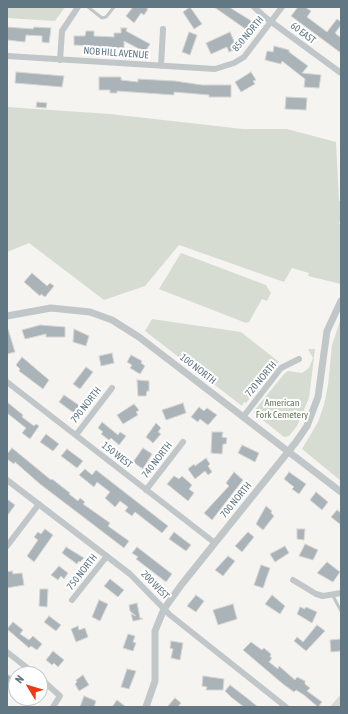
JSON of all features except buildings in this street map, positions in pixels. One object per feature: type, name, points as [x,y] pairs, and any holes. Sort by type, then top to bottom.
[{"type":"street","points":[[60,60],[62,31],[78,7]]},
{"type":"street","name":"60 EAST","points":[[254,7],[341,73]]},
{"type":"street","name":"850 NORTH","points":[[223,68],[244,57],[282,7]]},
{"type":"street","points":[[161,66],[163,29]]},
{"type":"street","name":"NOB HILL AVENUE","points":[[7,56],[207,69],[223,68]]},
{"type":"street","name":"700 NORTH","points":[[146,707],[155,681],[155,631],[164,609],[214,543],[289,451],[307,426],[320,389],[326,339],[332,319],[341,301]]},
{"type":"street","name":"100 NORTH","points":[[7,316],[33,310],[51,308],[90,312],[112,320],[139,337],[341,492]]},
{"type":"street","name":"720 NORTH","points":[[243,417],[281,368],[298,359]]},
{"type":"street","name":"150 WEST","points":[[7,382],[214,543]]},
{"type":"street","name":"790 NORTH","points":[[76,435],[112,388]]},
{"type":"street","name":"740 NORTH","points":[[146,490],[183,442]]},
{"type":"street","name":"200 WEST","points":[[7,480],[107,556],[135,579],[170,615],[286,707]]},
{"type":"street","points":[[7,546],[39,504]]},
{"type":"street","name":"750 NORTH","points":[[72,600],[107,556]]},
{"type":"street","points":[[293,580],[316,594],[333,596],[341,593]]},
{"type":"street","points":[[7,652],[25,666]]},
{"type":"street","points":[[48,685],[60,696],[53,707]]},
{"type":"lane","points":[[88,7],[102,18],[106,17],[114,7]]},
{"type":"lane","points":[[333,596],[341,611]]},
{"type":"green space","points":[[7,7],[65,7],[55,21],[7,18]]},
{"type":"green space","points":[[7,107],[110,114],[243,129],[287,129],[336,142],[339,201],[341,201],[341,217],[339,224],[341,225],[341,284],[308,276],[309,273],[292,268],[284,282],[179,245],[145,286],[104,300],[29,243],[7,252]]},
{"type":"green space","points":[[181,253],[266,285],[271,293],[267,301],[262,299],[249,322],[246,323],[159,289]]},
{"type":"green space","name":"American Fork Cemetery","points":[[341,318],[341,481],[302,449],[318,422],[324,405],[328,385],[332,345]]},
{"type":"green space","points":[[152,319],[241,332],[279,362],[242,406],[145,331]]},
{"type":"green space","name":"American Fork Cemetery","points":[[308,349],[315,349],[309,398],[297,426],[289,436],[284,437],[254,413],[254,411],[284,374],[288,371],[302,373],[309,368],[313,358]]},
{"type":"green space","points":[[341,694],[340,707],[330,707]]}]
